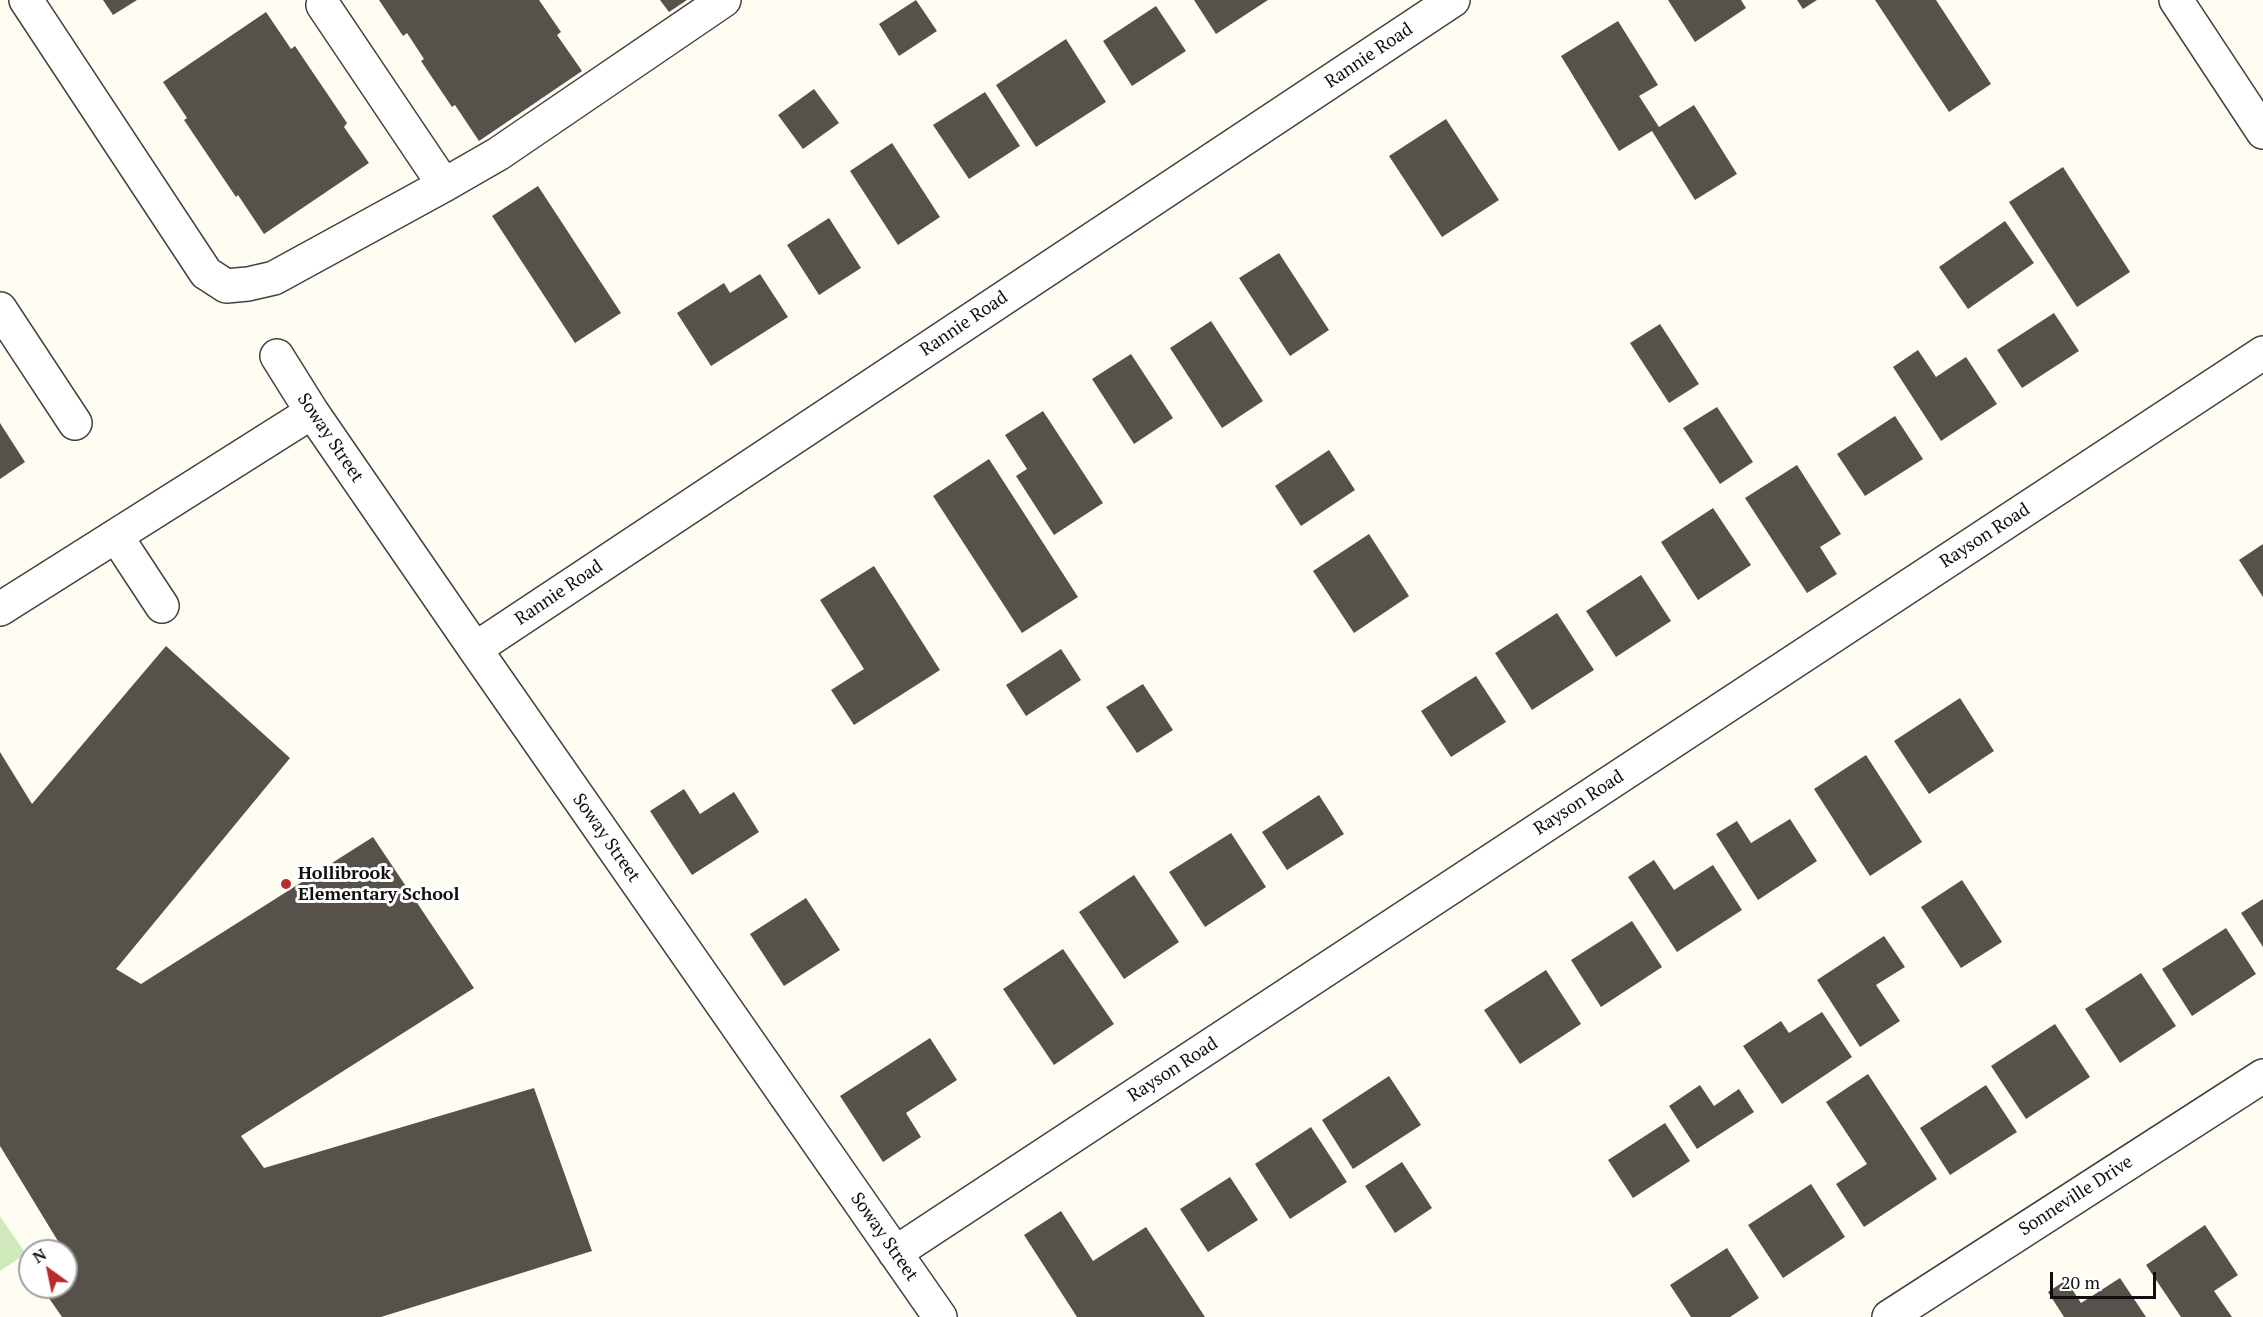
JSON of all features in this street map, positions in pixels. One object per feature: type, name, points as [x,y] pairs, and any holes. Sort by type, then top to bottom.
[{"type":"street","points":[[26,0],[206,273],[226,286],[274,278],[498,154],[724,0]]},
{"type":"street","name":"Rannie Road","points":[[475,649],[1453,0]]},
{"type":"street","points":[[2176,0],[2263,132]]},
{"type":"street","points":[[323,5],[444,185]]},
{"type":"street","points":[[0,309],[75,423]]},
{"type":"street","name":"Rayson Road","points":[[895,1252],[2263,353]]},
{"type":"street","name":"Soway Street","points":[[277,356],[312,412],[475,649],[940,1317]]},
{"type":"street","points":[[0,609],[312,412]]},
{"type":"street","points":[[116,536],[162,606]]},
{"type":"street","name":"Sonneville Drive","points":[[1889,1317],[2263,1076]]},
{"type":"green space","points":[[0,1216],[18,1242],[18,1259],[0,1271]]},
{"type":"building","points":[[103,0],[137,0],[113,15]]},
{"type":"building","points":[[379,0],[539,0],[561,32],[557,35],[582,71],[479,141],[455,105],[452,107],[421,61],[424,59],[407,33],[403,36]]},
{"type":"building","points":[[660,0],[687,0],[669,12]]},
{"type":"building","points":[[916,0],[937,31],[899,56],[879,24]]},
{"type":"building","points":[[1194,0],[1268,0],[1216,34]]},
{"type":"building","points":[[1668,0],[1741,0],[1746,8],[1695,42]]},
{"type":"building","points":[[1797,0],[1817,0],[1803,9]]},
{"type":"building","points":[[1875,0],[1936,0],[1991,84],[1949,112]]},
{"type":"building","points":[[1156,6],[1186,51],[1132,86],[1103,41]]},
{"type":"building","points":[[266,12],[291,49],[295,46],[347,123],[344,127],[369,163],[264,234],[184,120],[187,118],[163,82]]},
{"type":"building","points":[[1618,21],[1658,85],[1639,96],[1659,127],[1694,105],[1737,174],[1695,200],[1652,131],[1619,151],[1561,56]]},
{"type":"building","points":[[1066,39],[1106,102],[1036,147],[996,85]]},
{"type":"building","points":[[814,89],[839,123],[803,149],[778,115]]},
{"type":"building","points":[[985,92],[1020,146],[969,179],[933,125]]},
{"type":"building","points":[[1446,119],[1499,200],[1442,237],[1389,156]]},
{"type":"building","points":[[892,143],[940,217],[898,245],[850,171]]},
{"type":"building","points":[[2063,167],[2130,272],[2077,307],[2009,202]]},
{"type":"building","points":[[538,186],[621,313],[575,343],[492,216]]},
{"type":"building","points":[[829,218],[861,268],[819,295],[787,245]]},
{"type":"building","points":[[2005,221],[2034,263],[1968,309],[1939,267]]},
{"type":"building","points":[[1279,253],[1329,330],[1290,356],[1239,278]]},
{"type":"building","points":[[760,274],[788,317],[711,366],[677,313],[724,283],[730,293]]},
{"type":"building","points":[[2054,313],[2079,351],[2022,388],[1997,350]]},
{"type":"building","points":[[1211,321],[1263,401],[1222,428],[1170,348]]},
{"type":"building","points":[[1660,324],[1699,384],[1669,403],[1630,343]]},
{"type":"building","points":[[1918,350],[1936,377],[1966,357],[1997,404],[1941,441],[1893,367]]},
{"type":"building","points":[[1131,354],[1173,418],[1134,444],[1092,379]]},
{"type":"building","points":[[1717,407],[1753,462],[1720,484],[1683,428]]},
{"type":"building","points":[[1043,411],[1103,503],[1054,535],[1016,476],[1027,469],[1005,435]]},
{"type":"building","points":[[1895,416],[1923,459],[1865,496],[1837,454]]},
{"type":"building","points":[[0,423],[25,462],[0,479]]},
{"type":"building","points":[[1329,450],[1355,490],[1301,526],[1275,486]]},
{"type":"building","points":[[989,459],[1078,597],[1022,633],[933,496]]},
{"type":"building","points":[[1797,465],[1841,534],[1820,547],[1837,574],[1807,593],[1745,498]]},
{"type":"building","points":[[1713,508],[1751,565],[1698,600],[1661,542]]},
{"type":"building","points":[[1369,534],[1409,596],[1354,633],[1313,571]]},
{"type":"building","points":[[2263,544],[2263,597],[2239,560]]},
{"type":"building","points":[[874,566],[940,670],[854,725],[831,690],[864,669],[820,600]]},
{"type":"building","points":[[1641,575],[1671,621],[1616,657],[1586,611]]},
{"type":"building","points":[[1557,613],[1594,670],[1532,710],[1495,653]]},
{"type":"building","points":[[166,646],[290,758],[116,969],[141,984],[373,837],[474,988],[241,1136],[264,1168],[534,1088],[592,1251],[381,1317],[62,1317],[50,1299],[78,1299],[78,1239],[57,1239],[0,1146],[0,752],[32,804]]},
{"type":"building","points":[[1061,649],[1081,680],[1026,716],[1006,685]]},
{"type":"building","points":[[1476,676],[1506,722],[1451,757],[1421,711]]},
{"type":"building","points":[[1143,684],[1173,730],[1137,753],[1106,707]]},
{"type":"building","points":[[1960,698],[1994,751],[1929,794],[1894,741]]},
{"type":"building","points":[[1866,755],[1922,842],[1870,876],[1814,789]]},
{"type":"building","points":[[684,789],[700,814],[734,792],[759,832],[692,875],[650,811]]},
{"type":"building","points":[[1319,795],[1344,834],[1287,870],[1262,832]]},
{"type":"building","points":[[1790,819],[1817,861],[1758,900],[1716,834],[1737,821],[1751,843]]},
{"type":"building","points":[[1231,833],[1266,887],[1205,927],[1169,872]]},
{"type":"building","points":[[1654,860],[1674,890],[1713,865],[1742,910],[1677,952],[1628,877]]},
{"type":"building","points":[[1134,875],[1179,942],[1124,979],[1079,912]]},
{"type":"building","points":[[1962,880],[2002,942],[1961,968],[1921,907]]},
{"type":"building","points":[[806,898],[840,950],[784,986],[750,934]]},
{"type":"building","points":[[2263,899],[2263,947],[2241,913]]},
{"type":"building","points":[[1632,921],[1662,967],[1601,1007],[1571,960]]},
{"type":"building","points":[[2226,928],[2256,974],[2192,1016],[2162,969]]},
{"type":"building","points":[[1884,936],[1905,967],[1876,985],[1900,1021],[1860,1047],[1817,980]]},
{"type":"building","points":[[1063,949],[1114,1024],[1054,1065],[1003,989]]},
{"type":"building","points":[[1546,970],[1581,1024],[1520,1064],[1484,1010]]},
{"type":"building","points":[[2141,973],[2176,1026],[2120,1063],[2085,1009]]},
{"type":"building","points":[[1822,1012],[1852,1057],[1782,1104],[1743,1046],[1781,1021],[1789,1033]]},
{"type":"building","points":[[2055,1024],[2090,1077],[2026,1119],[1991,1066]]},
{"type":"building","points":[[930,1038],[957,1080],[906,1113],[921,1137],[883,1162],[840,1096]]},
{"type":"building","points":[[1868,1074],[1937,1179],[1864,1227],[1836,1184],[1867,1164],[1826,1102]]},
{"type":"building","points":[[1389,1076],[1421,1125],[1353,1169],[1322,1120]]},
{"type":"building","points":[[1700,1085],[1714,1106],[1739,1089],[1754,1112],[1697,1149],[1669,1106]]},
{"type":"building","points":[[1986,1085],[2017,1132],[1950,1175],[1920,1128]]},
{"type":"building","points":[[1665,1123],[1690,1161],[1633,1198],[1608,1160]]},
{"type":"building","points":[[1311,1127],[1347,1182],[1290,1219],[1255,1164]]},
{"type":"building","points":[[1402,1162],[1432,1208],[1395,1233],[1365,1186]]},
{"type":"building","points":[[1230,1177],[1258,1220],[1208,1252],[1180,1209]]},
{"type":"building","points":[[1811,1184],[1845,1237],[1783,1278],[1748,1225]]},
{"type":"building","points":[[1061,1211],[1093,1261],[1146,1227],[1205,1317],[1077,1317],[1024,1235]]},
{"type":"building","points":[[2205,1225],[2238,1275],[2214,1291],[2232,1317],[2181,1317],[2146,1265]]},
{"type":"building","points":[[1727,1248],[1759,1298],[1730,1317],[1691,1317],[1670,1285]]},
{"type":"building","points":[[2120,1278],[2146,1317],[2064,1317],[2048,1292],[2066,1280],[2081,1303]]},
{"type":"place","name":"Hollibrook Elementary School","points":[[286,884]]}]
